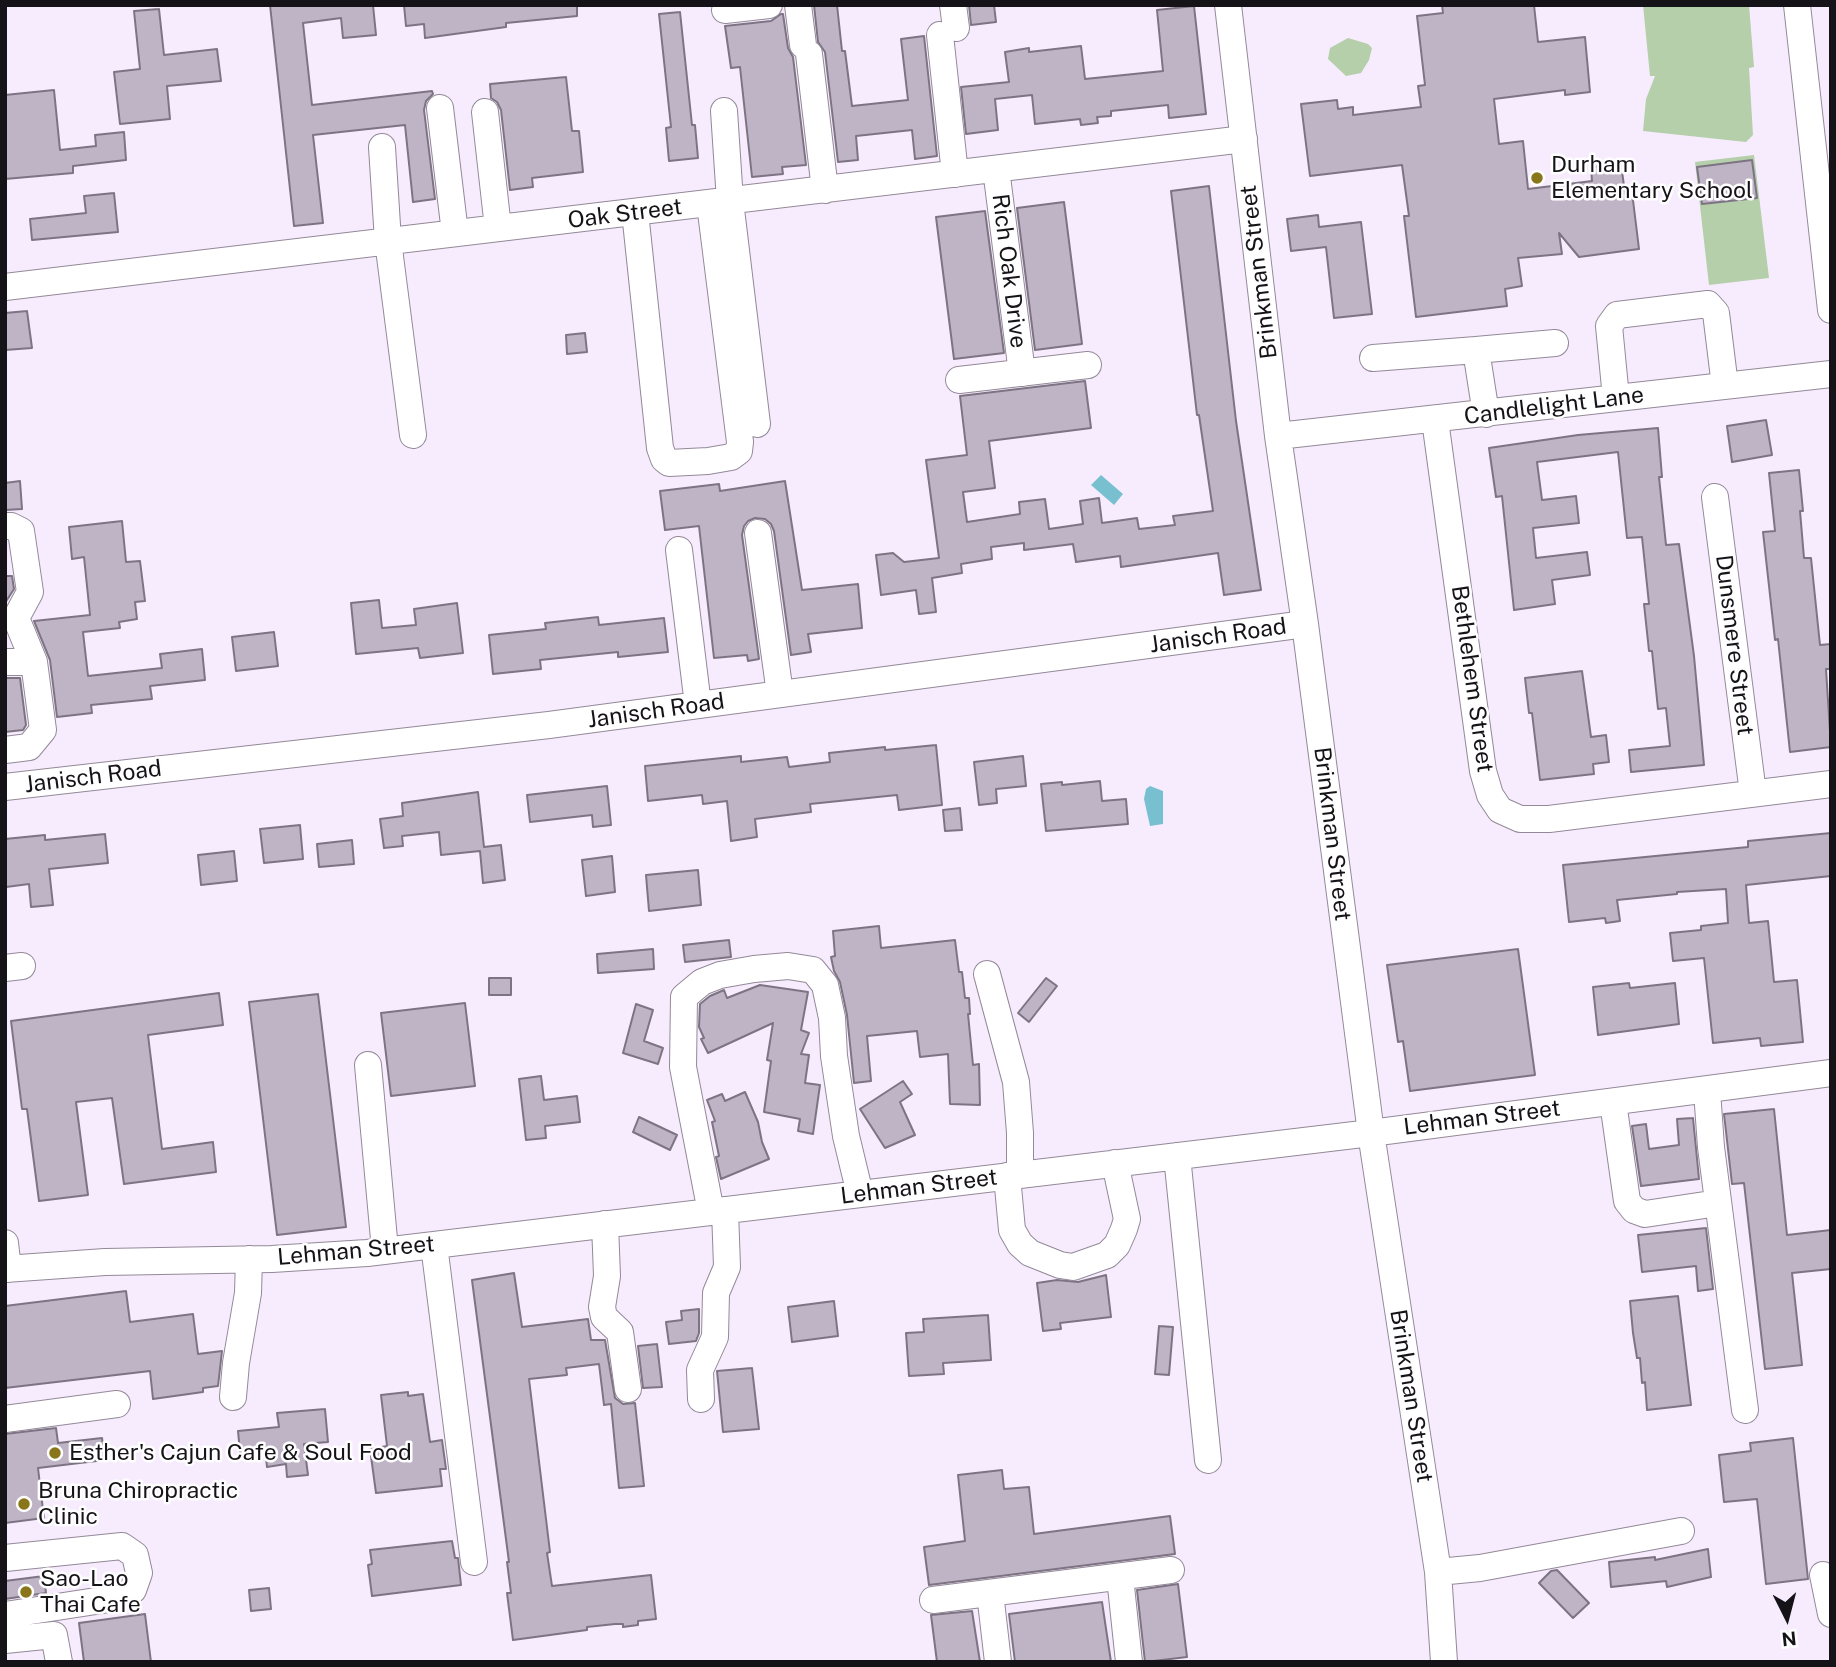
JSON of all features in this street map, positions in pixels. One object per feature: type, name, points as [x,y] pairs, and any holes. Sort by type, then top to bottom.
[{"type":"street","points":[[798,5],[825,190]]},
{"type":"street","name":"Brinkman Street","points":[[1228,5],[1278,436],[1371,1133],[1438,1572],[1444,1662]]},
{"type":"street","points":[[1797,5],[1819,107],[1831,310]]},
{"type":"street","points":[[725,10],[759,6]]},
{"type":"street","points":[[950,23],[955,174]]},
{"type":"street","points":[[440,107],[455,233]]},
{"type":"street","points":[[635,212],[660,448],[664,459],[669,463],[731,457],[739,451],[740,442],[720,202],[724,111]]},
{"type":"street","points":[[485,112],[498,228]]},
{"type":"street","name":"Oak Street","points":[[5,287],[1244,139]]},
{"type":"street","points":[[382,146],[388,241],[413,435]]},
{"type":"street","name":"Rich Oak Drive","points":[[996,169],[1022,373]]},
{"type":"street","points":[[720,202],[758,439]]},
{"type":"street","points":[[1616,398],[1609,326],[1617,315],[1708,304],[1716,313],[1725,386]]},
{"type":"street","points":[[1373,358],[1555,343]]},
{"type":"street","points":[[1476,350],[1486,414]]},
{"type":"street","points":[[959,380],[1088,365]]},
{"type":"street","name":"Candlelight Lane","points":[[1278,436],[1831,374]]},
{"type":"street","name":"Bethlehem Street","points":[[1436,420],[1483,771],[1490,795],[1500,810],[1520,819],[1549,819],[1831,784]]},
{"type":"street","name":"Dunsmere Street","points":[[1716,497],[1753,793]]},
{"type":"street","points":[[5,526],[22,531],[30,592],[11,618],[34,662],[43,730],[29,747],[5,750]]},
{"type":"street","points":[[758,533],[780,694]]},
{"type":"street","points":[[679,550],[698,705]]},
{"type":"street","name":"Janisch Road","points":[[5,787],[549,725],[1305,624]]},
{"type":"street","points":[[5,662],[34,662]]},
{"type":"street","points":[[701,1399],[700,1370],[715,1337],[716,1293],[727,1267],[718,1211],[682,1067],[684,997],[702,982],[720,975],[788,965],[813,970],[825,985],[832,1018],[834,1056],[846,1136],[860,1194]]},
{"type":"street","points":[[987,974],[1016,1082],[1020,1133],[1013,1175],[1012,1230],[1020,1244],[1030,1253],[1073,1268],[1107,1255],[1117,1245],[1127,1219],[1115,1163]]},
{"type":"street","points":[[368,1065],[385,1251]]},
{"type":"street","name":"Lehman Street","points":[[7,1269],[105,1262],[249,1259],[385,1251],[1371,1133],[1831,1073]]},
{"type":"street","points":[[1707,1091],[1718,1203],[1745,1410]]},
{"type":"street","points":[[1613,1102],[1627,1201],[1634,1210],[1645,1214],[1718,1203]]},
{"type":"street","points":[[1177,1156],[1208,1461]]},
{"type":"street","points":[[605,1224],[607,1276],[602,1307],[604,1317],[620,1332],[628,1390]]},
{"type":"street","points":[[5,1242],[7,1269]]},
{"type":"street","points":[[434,1245],[474,1562]]},
{"type":"street","points":[[233,1397],[248,1293],[249,1259]]},
{"type":"street","points":[[5,1419],[117,1404]]},
{"type":"street","points":[[1438,1572],[1480,1568],[1681,1531]]},
{"type":"street","points":[[5,1558],[122,1546],[135,1555],[139,1573],[133,1590],[122,1597],[5,1615]]},
{"type":"street","points":[[933,1600],[1171,1570]]},
{"type":"street","points":[[1823,1575],[1831,1614]]},
{"type":"street","points":[[1120,1577],[1129,1662]]},
{"type":"street","points":[[990,1593],[998,1662]]},
{"type":"street","points":[[5,1640],[54,1635],[59,1662]]},
{"type":"green space","points":[[1643,5],[1749,5],[1754,67],[1749,68],[1753,135],[1746,142],[1643,131],[1646,99],[1655,76],[1650,76]]},
{"type":"green space","points":[[1348,38],[1368,44],[1372,48],[1361,73],[1346,76],[1328,59],[1330,48]]},
{"type":"green space","points":[[1754,155],[1769,278],[1709,285],[1695,162]]},
{"type":"water","points":[[1101,475],[1123,494],[1114,505],[1091,485]]},
{"type":"water","points":[[1150,786],[1163,791],[1163,824],[1150,826],[1144,799],[1146,789]]},
{"type":"building","points":[[270,5],[373,5],[376,35],[343,38],[341,18],[303,23],[312,105],[432,91],[424,110],[435,199],[413,202],[405,125],[313,135],[323,223],[294,226]]},
{"type":"building","points":[[404,5],[577,5],[577,16],[506,23],[506,27],[425,38],[424,24],[406,26]]},
{"type":"building","points":[[814,5],[837,5],[852,106],[908,100],[901,39],[924,36],[937,156],[915,159],[912,130],[856,136],[858,160],[838,162],[825,52],[818,42]]},
{"type":"building","points":[[969,5],[994,5],[996,22],[971,25]]},
{"type":"building","points":[[1442,5],[1534,5],[1538,42],[1585,37],[1590,92],[1565,95],[1565,90],[1494,99],[1499,144],[1523,141],[1528,189],[1592,181],[1591,167],[1621,164],[1625,193],[1632,192],[1639,249],[1579,257],[1559,233],[1562,254],[1518,258],[1522,286],[1505,289],[1507,306],[1416,317],[1404,216],[1409,216],[1402,165],[1310,176],[1301,104],[1337,100],[1338,109],[1353,107],[1353,115],[1421,107],[1418,86],[1425,85],[1417,16],[1443,13]]},
{"type":"building","points":[[1194,6],[1206,114],[1169,118],[1168,105],[1111,111],[1111,116],[1097,117],[1098,123],[1081,125],[1080,119],[1035,124],[1032,95],[995,99],[998,130],[966,134],[961,87],[1009,82],[1005,52],[1081,46],[1085,79],[1163,71],[1157,10]]},
{"type":"building","points":[[159,9],[164,55],[217,49],[221,81],[167,86],[170,119],[120,124],[114,72],[140,69],[134,11]]},
{"type":"building","points":[[680,12],[698,158],[669,161],[666,128],[671,127],[659,14]]},
{"type":"building","points":[[781,14],[788,48],[793,57],[806,165],[782,167],[783,174],[752,177],[740,67],[731,68],[725,26],[771,21]]},
{"type":"building","points":[[566,77],[572,131],[579,131],[583,172],[532,178],[533,187],[510,190],[501,110],[491,98],[490,84]]},
{"type":"building","points":[[54,90],[60,150],[96,146],[95,135],[124,132],[126,160],[73,166],[73,173],[5,179],[5,95]]},
{"type":"building","points":[[1752,160],[1757,198],[1702,204],[1697,167]]},
{"type":"building","points":[[1209,186],[1236,421],[1261,590],[1224,595],[1218,553],[1121,567],[1120,556],[1076,562],[1073,544],[1024,550],[1024,543],[991,547],[992,559],[961,564],[962,573],[932,578],[936,612],[919,614],[916,590],[881,595],[876,555],[893,553],[904,562],[939,558],[926,460],[967,455],[960,396],[1085,381],[1091,428],[989,441],[995,488],[963,492],[967,522],[1020,514],[1019,502],[1045,499],[1049,529],[1083,524],[1080,501],[1099,498],[1102,523],[1137,518],[1139,529],[1175,525],[1173,516],[1213,511],[1197,415],[1171,191]]},
{"type":"building","points":[[114,193],[118,232],[32,240],[30,219],[86,213],[84,196]]},
{"type":"building","points":[[1064,202],[1082,344],[1035,350],[1017,208]]},
{"type":"building","points":[[985,211],[1004,353],[954,359],[936,217]]},
{"type":"building","points":[[1318,215],[1319,227],[1361,222],[1372,314],[1334,318],[1326,247],[1291,251],[1287,219]]},
{"type":"building","points":[[27,311],[32,348],[5,350],[5,313]]},
{"type":"building","points":[[585,333],[587,352],[567,354],[566,335]]},
{"type":"building","points":[[1766,420],[1772,455],[1732,462],[1727,426]]},
{"type":"building","points":[[1658,428],[1662,477],[1659,477],[1666,545],[1679,544],[1694,656],[1704,765],[1631,772],[1629,750],[1670,746],[1666,708],[1658,709],[1652,651],[1649,651],[1644,604],[1649,604],[1642,537],[1627,538],[1618,452],[1537,462],[1542,500],[1576,496],[1579,523],[1533,528],[1536,558],[1587,552],[1590,575],[1552,580],[1555,604],[1514,610],[1502,496],[1496,497],[1489,448],[1578,435]]},
{"type":"building","points":[[1799,470],[1804,558],[1811,558],[1820,645],[1831,644],[1831,669],[1826,669],[1831,747],[1790,752],[1763,532],[1775,531],[1769,473]]},
{"type":"building","points":[[20,481],[22,509],[5,510],[5,483]]},
{"type":"building","points":[[785,481],[802,590],[858,584],[862,628],[808,634],[811,652],[791,655],[774,531],[765,519],[755,518],[744,526],[742,535],[759,659],[748,661],[747,655],[714,658],[699,526],[665,530],[660,491],[719,484],[720,491]]},
{"type":"building","points":[[122,521],[126,562],[140,561],[145,601],[135,602],[137,619],[119,622],[120,628],[83,632],[88,676],[162,668],[160,654],[202,649],[205,680],[150,686],[152,699],[91,705],[92,713],[57,717],[50,660],[34,621],[90,615],[84,557],[72,559],[69,527]]},
{"type":"building","points":[[5,576],[12,576],[14,589],[5,603]]},
{"type":"building","points":[[379,600],[382,628],[416,625],[414,609],[457,603],[463,653],[420,658],[418,648],[356,654],[351,603]]},
{"type":"building","points":[[598,617],[599,625],[664,618],[668,652],[618,657],[618,652],[540,660],[541,669],[493,674],[489,635],[546,629],[545,623]]},
{"type":"building","points":[[274,632],[278,666],[236,671],[232,637]]},
{"type":"building","points":[[1582,671],[1591,737],[1606,735],[1609,762],[1593,764],[1594,774],[1540,780],[1525,678]]},
{"type":"building","points":[[5,678],[20,678],[26,725],[23,730],[5,732]]},
{"type":"building","points":[[936,745],[942,805],[899,810],[897,795],[810,804],[811,812],[755,819],[757,837],[731,841],[727,801],[703,804],[702,795],[648,801],[645,766],[741,756],[741,762],[787,757],[789,767],[830,762],[829,753]]},
{"type":"building","points":[[1023,756],[1026,786],[996,789],[997,803],[979,805],[974,762]]},
{"type":"building","points":[[1100,781],[1102,801],[1126,799],[1128,824],[1046,831],[1041,784]]},
{"type":"building","points":[[607,786],[611,825],[593,827],[592,815],[530,822],[527,795]]},
{"type":"building","points":[[478,792],[484,847],[501,845],[505,880],[483,883],[480,851],[441,855],[439,832],[402,836],[403,846],[384,848],[380,819],[403,816],[402,803]]},
{"type":"building","points":[[960,808],[962,830],[945,831],[943,810]]},
{"type":"building","points":[[300,825],[303,859],[264,863],[260,829]]},
{"type":"building","points":[[1831,833],[1831,876],[1746,885],[1749,923],[1768,921],[1774,982],[1797,980],[1803,1042],[1761,1046],[1760,1038],[1713,1043],[1704,958],[1673,961],[1670,933],[1701,930],[1701,926],[1728,923],[1726,889],[1617,900],[1620,921],[1606,923],[1605,918],[1569,922],[1563,865],[1748,847],[1748,841]]},
{"type":"building","points":[[105,834],[108,863],[49,869],[53,905],[31,907],[29,884],[6,887],[5,839],[45,835],[45,840]]},
{"type":"building","points":[[352,840],[354,864],[319,867],[317,844]]},
{"type":"building","points":[[234,851],[237,881],[201,885],[198,855]]},
{"type":"building","points":[[612,856],[615,892],[586,896],[582,860]]},
{"type":"building","points":[[698,870],[701,905],[649,911],[646,875]]},
{"type":"building","points":[[879,926],[881,948],[955,940],[965,998],[969,998],[973,1065],[979,1064],[980,1105],[950,1104],[948,1054],[920,1057],[917,1031],[867,1036],[871,1081],[854,1083],[847,1015],[831,957],[835,956],[833,931]]},
{"type":"building","points":[[729,940],[731,957],[685,962],[683,945]]},
{"type":"building","points":[[653,949],[654,969],[598,973],[597,954]]},
{"type":"building","points":[[1518,949],[1535,1075],[1410,1091],[1403,1041],[1398,1042],[1387,965]]},
{"type":"building","points":[[489,978],[511,978],[511,995],[489,995]]},
{"type":"building","points":[[1046,978],[1057,986],[1029,1022],[1018,1013]]},
{"type":"building","points":[[1629,983],[1630,988],[1675,983],[1679,1024],[1598,1035],[1593,987]]},
{"type":"building","points":[[760,985],[808,992],[801,1030],[809,1033],[801,1054],[809,1055],[805,1083],[820,1085],[813,1134],[798,1131],[800,1119],[764,1112],[771,1061],[767,1060],[773,1023],[708,1053],[701,1039],[704,1038],[699,1027],[700,1004],[724,990],[727,998]]},
{"type":"building","points":[[219,993],[223,1025],[148,1035],[162,1149],[213,1142],[216,1172],[124,1184],[112,1098],[76,1102],[88,1195],[39,1201],[27,1109],[22,1109],[11,1021]]},
{"type":"building","points":[[318,994],[346,1227],[277,1235],[249,1002]]},
{"type":"building","points":[[465,1003],[475,1086],[391,1096],[381,1013]]},
{"type":"building","points":[[636,1004],[653,1010],[644,1041],[663,1048],[658,1064],[623,1053]]},
{"type":"building","points":[[541,1076],[544,1100],[577,1096],[580,1122],[545,1126],[546,1138],[526,1140],[519,1079]]},
{"type":"building","points":[[903,1081],[912,1094],[900,1102],[915,1135],[885,1148],[860,1109]]},
{"type":"building","points":[[745,1092],[758,1122],[769,1159],[721,1179],[712,1122],[715,1121],[707,1100],[722,1094],[725,1101]]},
{"type":"building","points":[[1774,1109],[1787,1235],[1831,1230],[1831,1269],[1792,1273],[1802,1365],[1765,1369],[1744,1183],[1732,1184],[1724,1114]]},
{"type":"building","points":[[639,1117],[677,1135],[670,1150],[633,1132]]},
{"type":"building","points":[[1693,1118],[1699,1179],[1641,1186],[1632,1126],[1646,1124],[1649,1149],[1679,1145],[1677,1119]]},
{"type":"building","points":[[1706,1228],[1713,1289],[1698,1291],[1696,1266],[1642,1272],[1638,1235]]},
{"type":"building","points":[[514,1273],[522,1327],[588,1319],[591,1340],[605,1340],[615,1398],[623,1404],[635,1403],[644,1486],[619,1488],[611,1404],[604,1405],[599,1364],[566,1368],[567,1375],[529,1379],[552,1586],[651,1575],[656,1619],[638,1621],[638,1625],[587,1627],[587,1630],[513,1640],[507,1593],[511,1593],[509,1562],[472,1280]]},
{"type":"building","points":[[1106,1275],[1111,1317],[1060,1323],[1061,1329],[1043,1331],[1037,1283],[1057,1280],[1078,1282]]},
{"type":"building","points":[[126,1291],[130,1322],[193,1314],[198,1354],[222,1351],[218,1386],[203,1388],[203,1392],[153,1399],[150,1371],[5,1388],[5,1306]]},
{"type":"building","points":[[1678,1296],[1691,1405],[1647,1410],[1645,1382],[1642,1383],[1640,1358],[1637,1358],[1630,1301]]},
{"type":"building","points":[[834,1301],[838,1336],[792,1342],[788,1307]]},
{"type":"building","points":[[699,1309],[699,1333],[696,1341],[669,1344],[666,1322],[682,1320],[681,1311]]},
{"type":"building","points":[[988,1315],[991,1360],[943,1363],[944,1374],[909,1376],[906,1333],[924,1332],[923,1319]]},
{"type":"building","points":[[1159,1326],[1173,1327],[1169,1375],[1155,1374]]},
{"type":"building","points":[[657,1344],[662,1387],[643,1388],[638,1346]]},
{"type":"building","points":[[752,1368],[759,1429],[723,1432],[717,1371]]},
{"type":"building","points":[[408,1392],[408,1396],[423,1394],[430,1442],[442,1440],[446,1469],[440,1469],[442,1486],[376,1493],[370,1449],[387,1446],[381,1395]]},
{"type":"building","points":[[325,1409],[328,1442],[304,1444],[308,1475],[287,1477],[286,1464],[267,1467],[265,1449],[240,1452],[238,1431],[279,1427],[277,1413]]},
{"type":"building","points":[[56,1428],[58,1443],[102,1438],[105,1460],[38,1468],[44,1518],[5,1523],[5,1434]]},
{"type":"building","points":[[1793,1438],[1808,1579],[1766,1584],[1757,1499],[1724,1502],[1719,1455],[1751,1451],[1750,1443]]},
{"type":"building","points":[[1002,1470],[1004,1489],[1029,1487],[1034,1534],[1170,1516],[1175,1554],[929,1585],[924,1547],[965,1541],[958,1475]]},
{"type":"building","points":[[452,1541],[455,1558],[458,1558],[461,1585],[372,1596],[368,1565],[372,1564],[370,1550]]},
{"type":"building","points":[[1708,1549],[1711,1577],[1667,1587],[1666,1581],[1611,1587],[1609,1562],[1655,1557],[1655,1560]]},
{"type":"building","points":[[1557,1570],[1589,1603],[1573,1618],[1539,1583],[1551,1571]]},
{"type":"building","name":"Sao-Lao Thai Cafe","points":[[44,1576],[46,1593],[5,1599],[5,1581]]},
{"type":"building","points":[[1178,1584],[1187,1657],[1145,1662],[1137,1590]]},
{"type":"building","points":[[269,1588],[271,1609],[251,1611],[249,1590]]},
{"type":"building","points":[[1102,1602],[1111,1662],[1015,1662],[1009,1614]]},
{"type":"building","points":[[972,1611],[980,1662],[937,1662],[931,1615]]},
{"type":"building","points":[[145,1614],[151,1662],[84,1662],[79,1623]]},
{"type":"place","name":"Durham Elementary School","points":[[1537,178]]},
{"type":"place","name":"Esther's Cajun Cafe & Soul Food","points":[[55,1453]]},
{"type":"place","name":"Bruna Chiropractic Clinic","points":[[24,1504]]},
{"type":"place","name":"Sao-Lao Thai Cafe","points":[[26,1592]]}]
